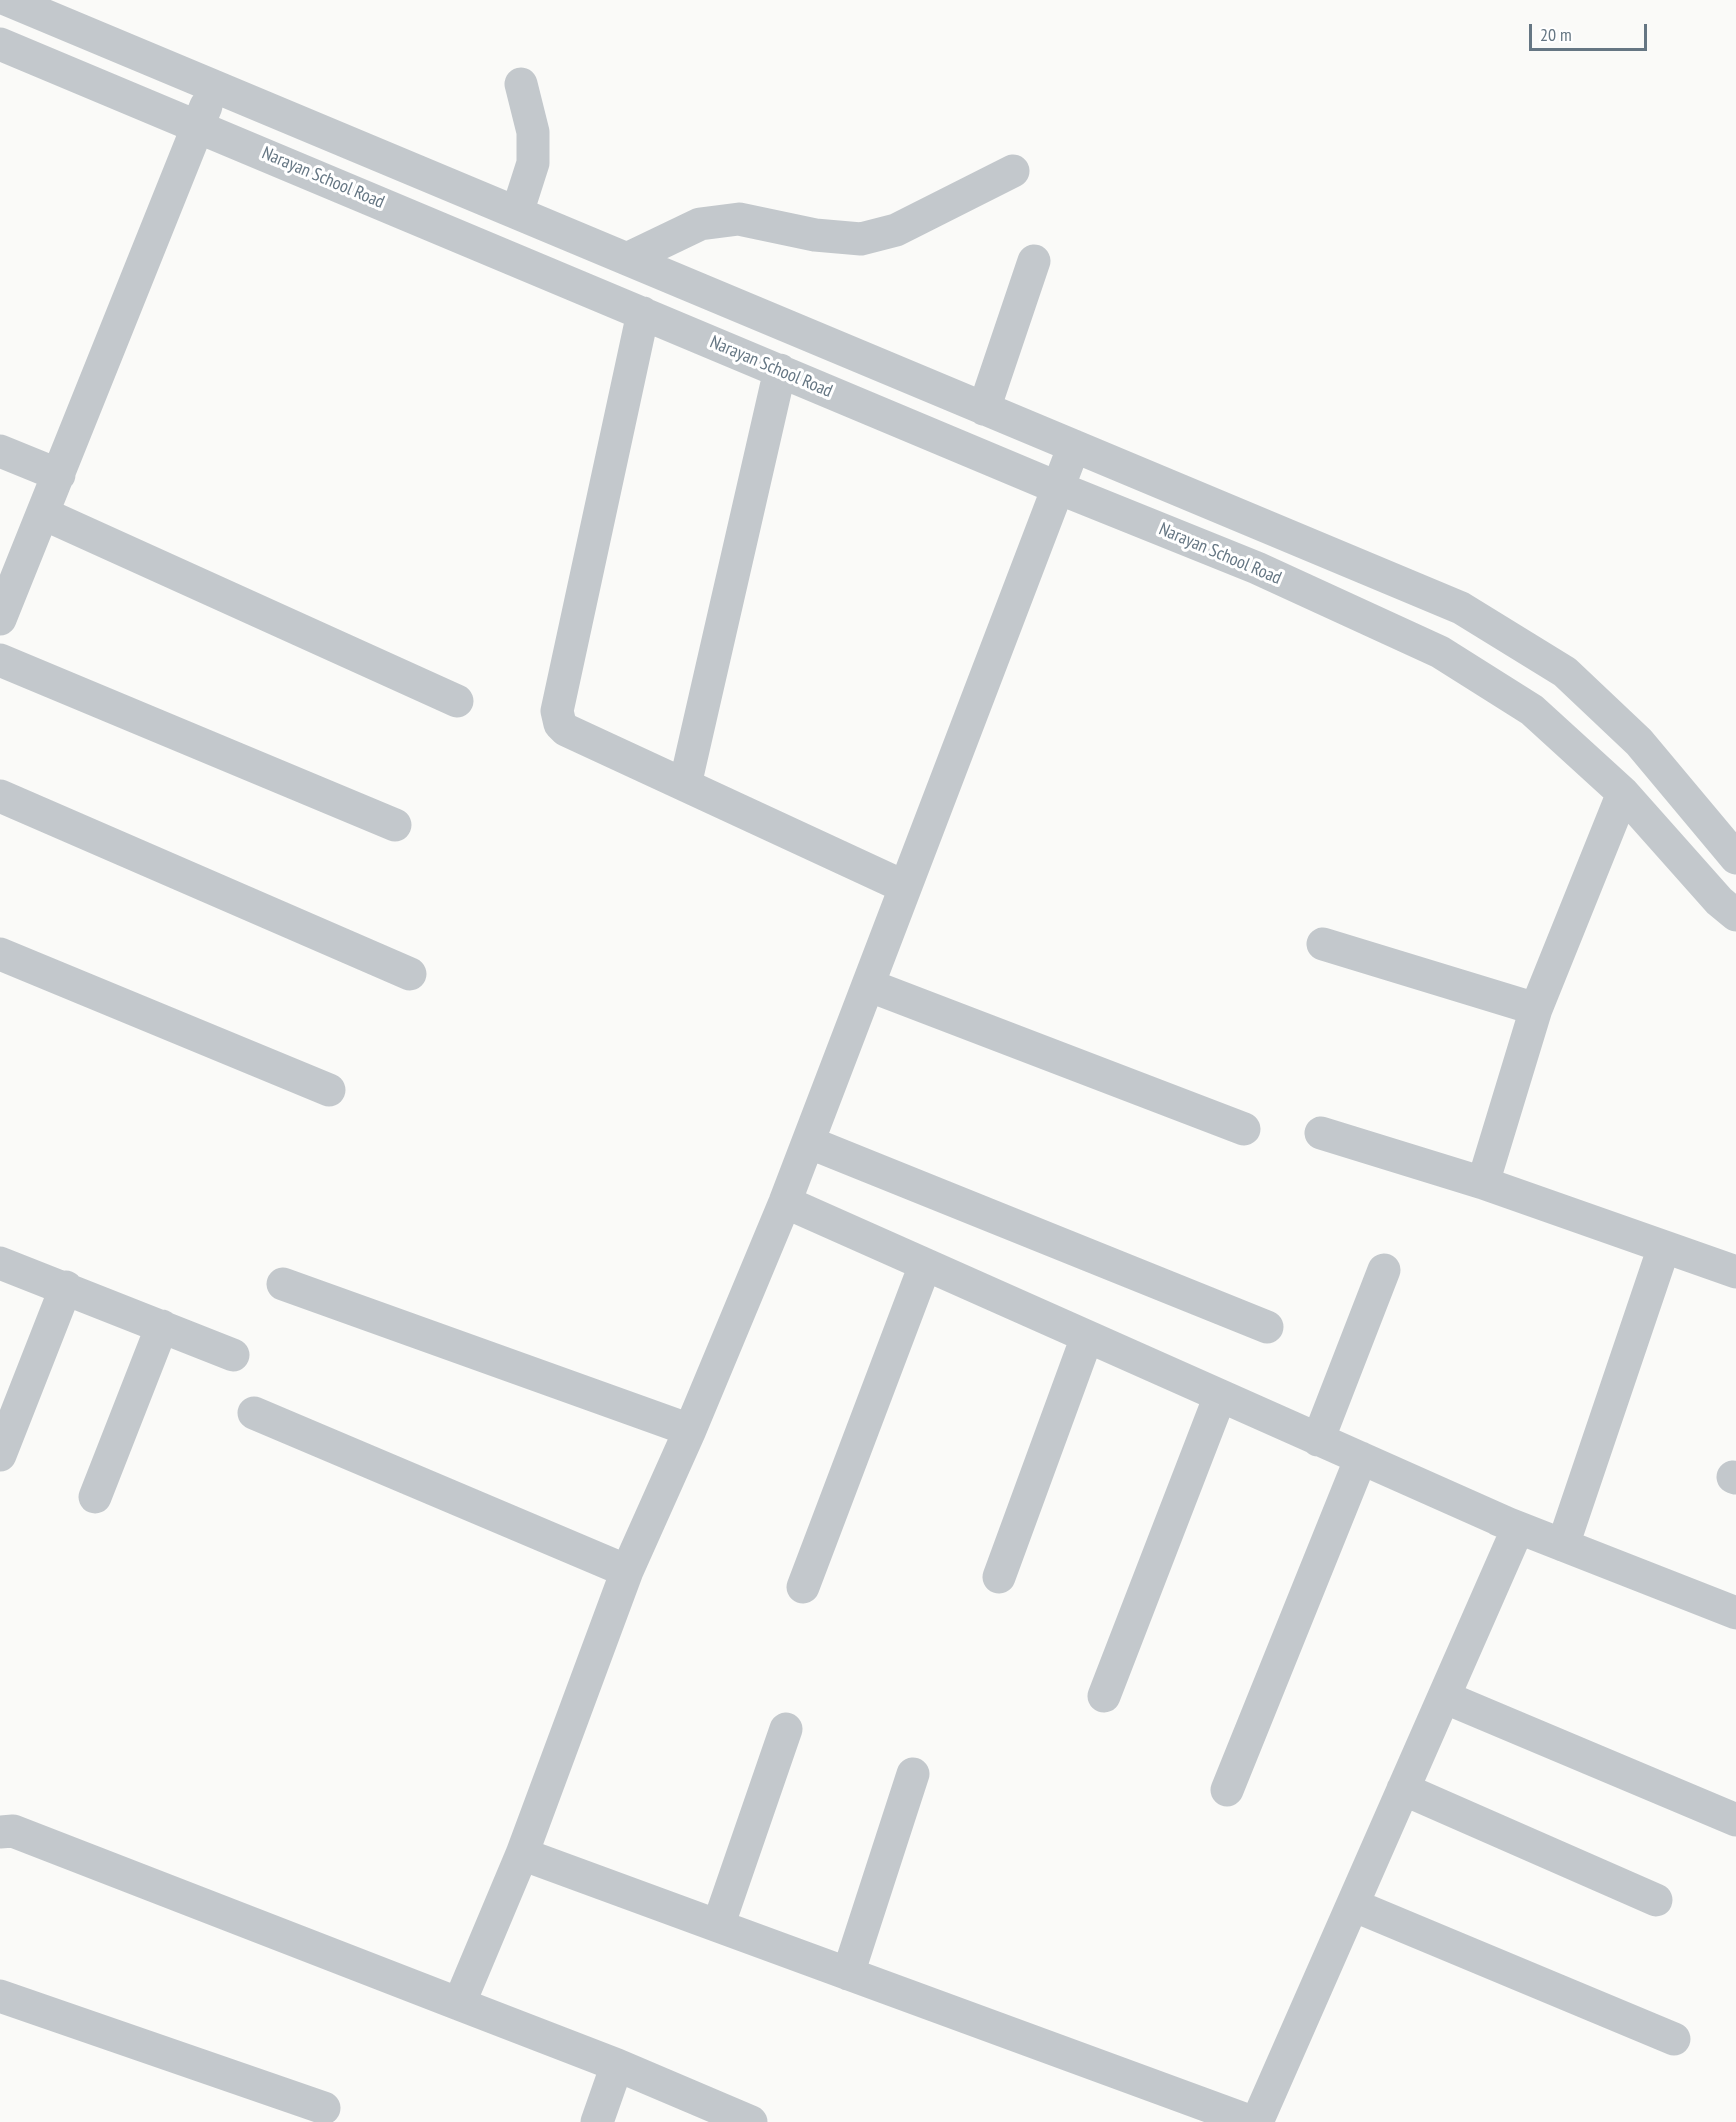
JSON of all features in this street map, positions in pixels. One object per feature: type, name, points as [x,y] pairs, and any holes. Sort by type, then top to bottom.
[{"type":"street","points":[[8,0],[1461,608],[1565,672],[1639,742],[1736,858]]},
{"type":"street","name":"Narayan School Road","points":[[0,44],[1056,487],[1257,568],[1440,652],[1532,710],[1623,794],[1719,901],[1736,915]]},
{"type":"street","points":[[518,213],[533,163],[532,132],[521,84]]},
{"type":"street","points":[[0,619],[215,86]]},
{"type":"street","points":[[627,259],[700,224],[739,219],[815,235],[861,239],[896,230],[1013,171]]},
{"type":"street","points":[[984,409],[1034,261]]},
{"type":"street","points":[[643,313],[557,711],[560,724],[566,730],[904,887]]},
{"type":"street","points":[[685,785],[780,370]]},
{"type":"street","points":[[459,2004],[522,1854],[627,1571],[690,1430],[785,1202],[1056,487],[1074,447]]},
{"type":"street","points":[[0,451],[59,475]]},
{"type":"street","points":[[44,514],[458,700]]},
{"type":"street","points":[[0,660],[395,825]]},
{"type":"street","points":[[1532,710],[1565,672]]},
{"type":"street","points":[[1483,1183],[1536,1009],[1623,794]]},
{"type":"street","points":[[0,796],[410,974]]},
{"type":"street","points":[[1323,944],[1536,1009]]},
{"type":"street","points":[[0,954],[329,1090]]},
{"type":"street","points":[[867,985],[1244,1129]]},
{"type":"street","points":[[1321,1133],[1483,1183],[1736,1272]]},
{"type":"street","points":[[808,1142],[1267,1327]]},
{"type":"street","points":[[785,1202],[1518,1528],[1257,2122]]},
{"type":"street","points":[[1563,1545],[1664,1247]]},
{"type":"street","points":[[0,1263],[233,1354]]},
{"type":"street","points":[[803,1587],[925,1265]]},
{"type":"street","points":[[1318,1440],[1384,1270]]},
{"type":"street","points":[[283,1284],[690,1430]]},
{"type":"street","points":[[0,1455],[66,1287]]},
{"type":"street","points":[[95,1497],[162,1326]]},
{"type":"street","points":[[999,1577],[1087,1337]]},
{"type":"street","points":[[1104,1696],[1220,1396]]},
{"type":"street","points":[[254,1413],[627,1571]]},
{"type":"street","points":[[1227,1790],[1361,1458]]},
{"type":"street","points":[[1497,1519],[1736,1613]]},
{"type":"street","points":[[1444,1697],[1736,1820]]},
{"type":"street","points":[[718,1926],[786,1729]]},
{"type":"street","points":[[848,1974],[913,1774]]},
{"type":"street","points":[[1404,1790],[1656,1900]]},
{"type":"street","points":[[0,1832],[5,1830],[24,1835],[617,2065],[751,2122]]},
{"type":"street","points":[[522,1854],[1252,2122]]},
{"type":"street","points":[[1353,1905],[1674,2039]]},
{"type":"street","points":[[0,1996],[324,2108]]},
{"type":"street","points":[[597,2122],[617,2065]]}]
